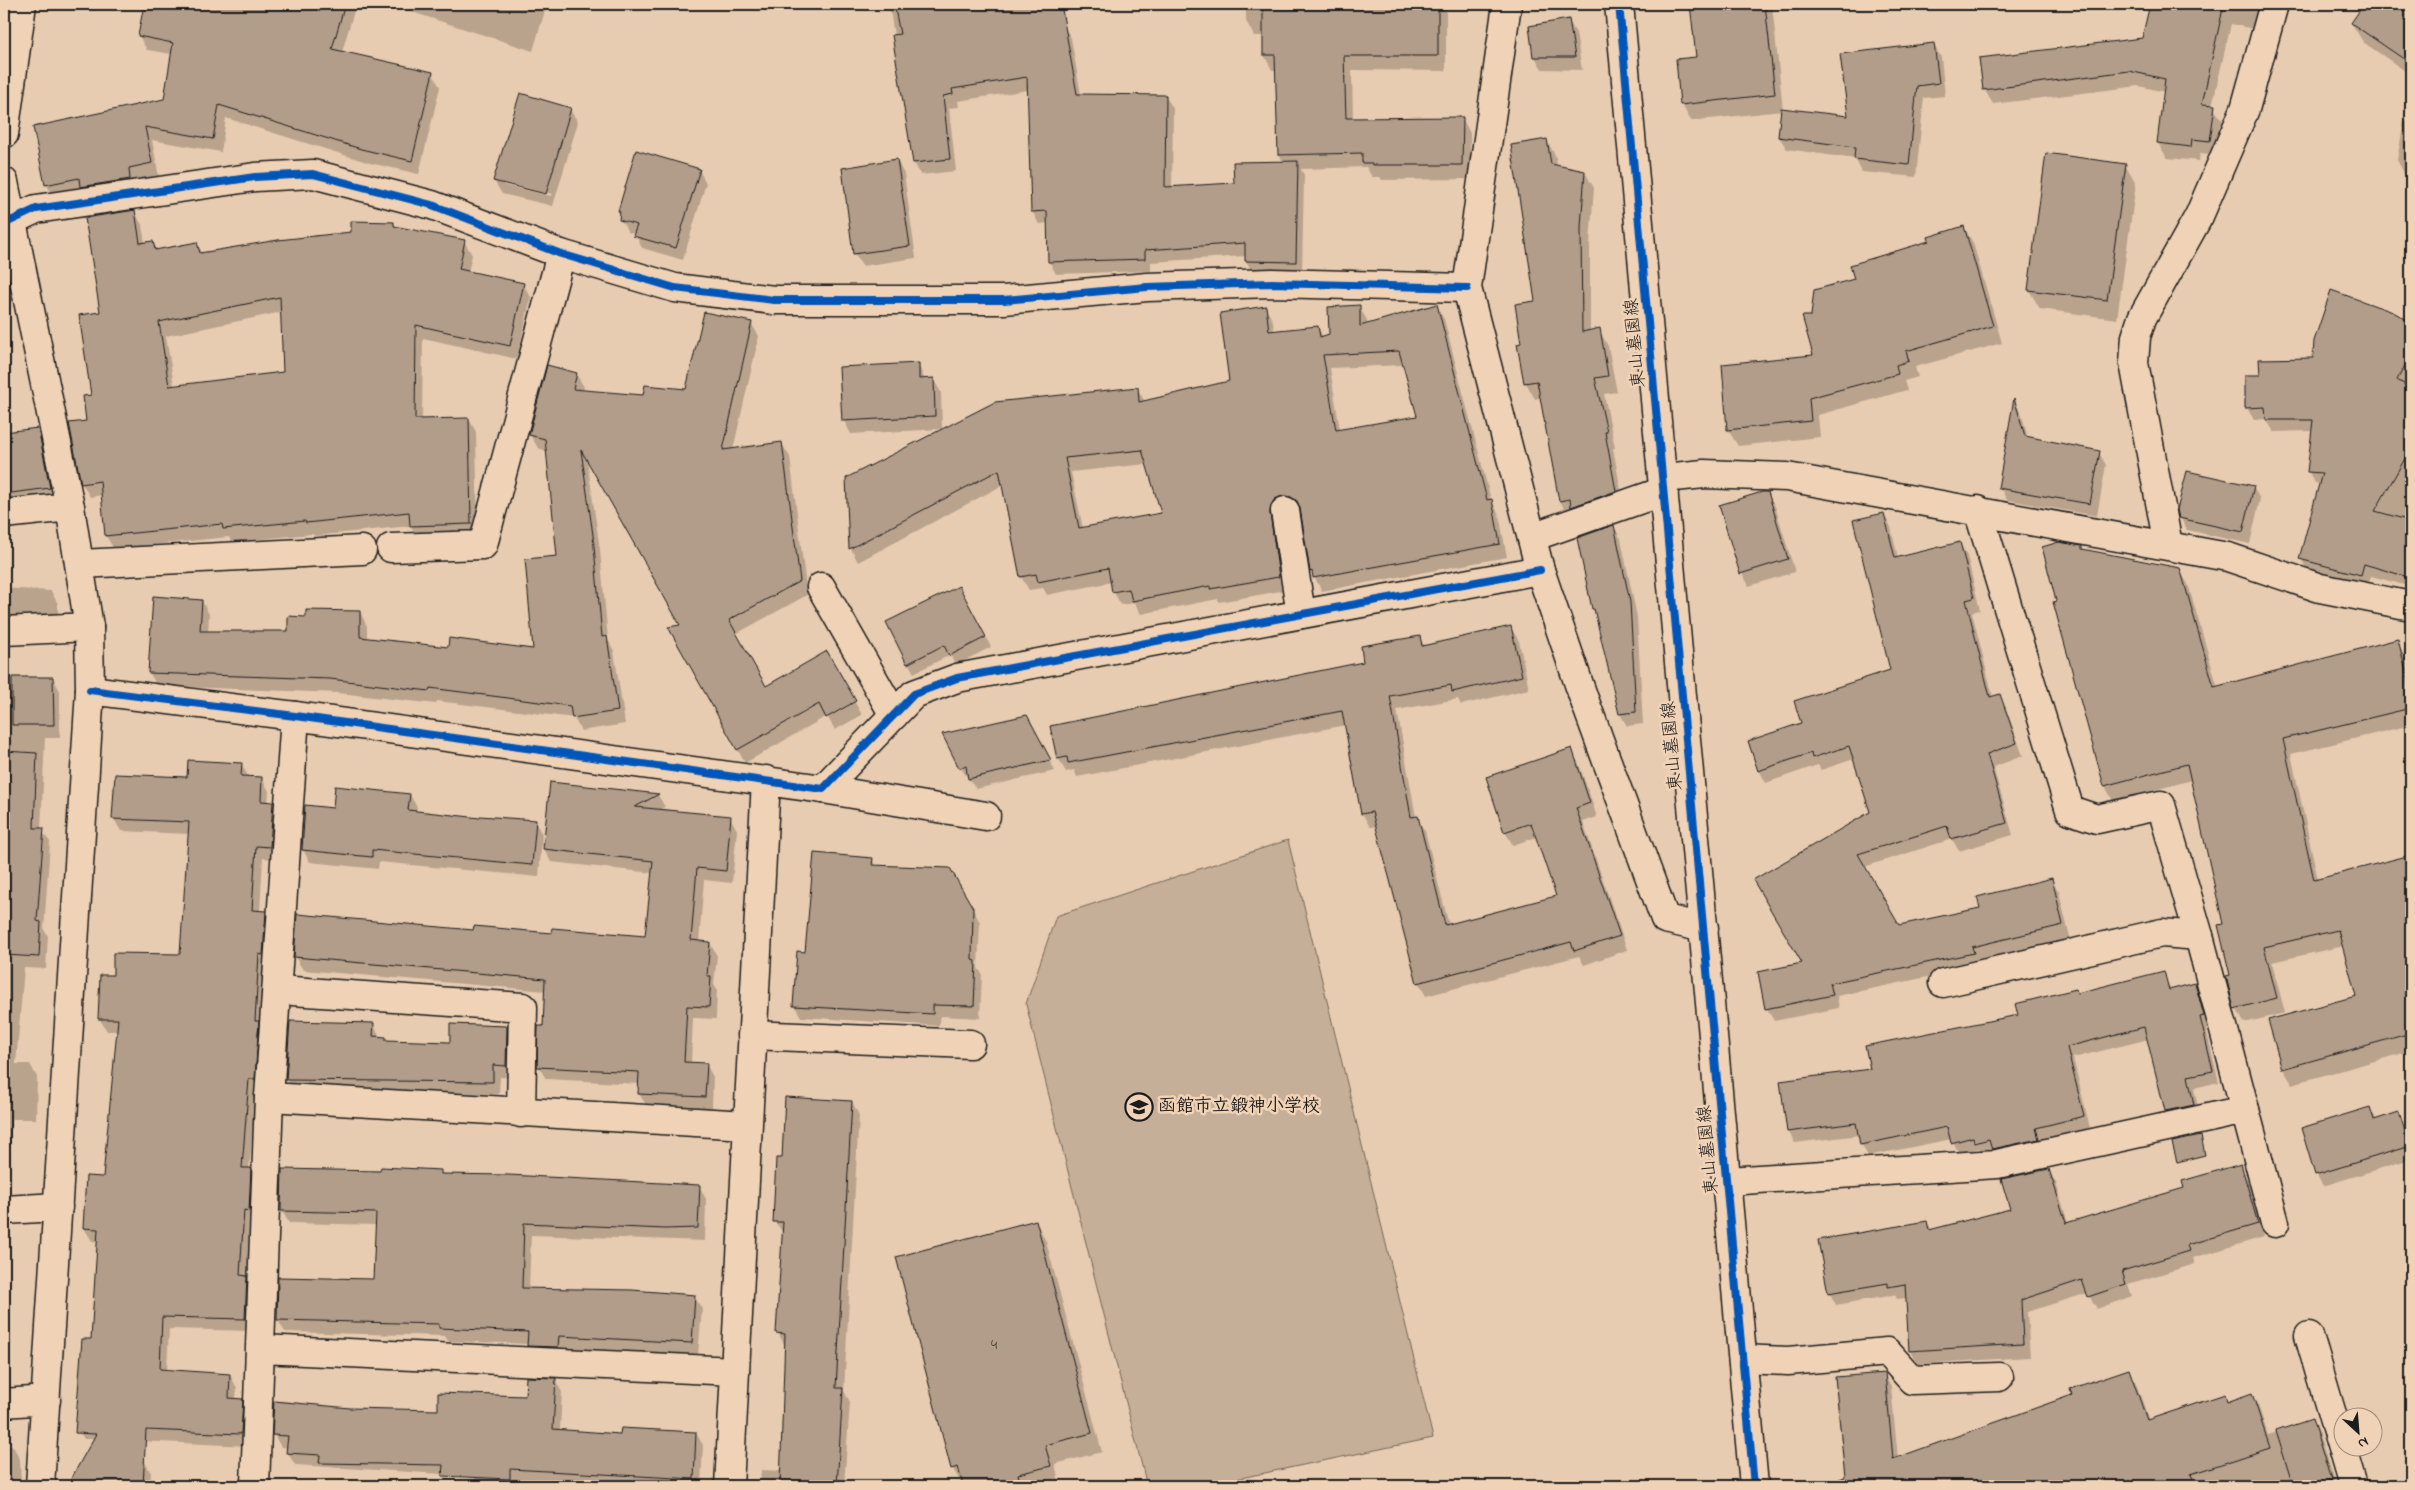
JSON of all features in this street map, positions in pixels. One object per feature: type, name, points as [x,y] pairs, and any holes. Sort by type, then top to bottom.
[{"type":"street","points":[[4,134],[22,4]]},
{"type":"street","points":[[1507,4],[1467,288],[1540,570],[1606,761],[1665,919],[1704,928]]},
{"type":"street","name":"東山墓園線","points":[[1619,4],[1754,1486]]},
{"type":"street","points":[[2168,545],[2134,364],[2136,337],[2142,318],[2199,216],[2245,109],[2274,4]]},
{"type":"street","points":[[7,223],[36,209],[255,177],[313,174],[432,205],[562,254],[675,288],[774,300],[1004,300],[1147,287],[1272,283],[1467,288]]},
{"type":"street","points":[[4,182],[7,223],[70,507],[89,627],[90,690],[40,1486]]},
{"type":"street","points":[[392,548],[483,545],[562,254]]},
{"type":"street","points":[[1532,537],[1664,484],[1704,474],[1787,477],[1978,510],[2228,557],[2320,588],[2411,606]]},
{"type":"street","points":[[4,514],[70,507]]},
{"type":"street","points":[[1978,510],[2070,810],[2097,819],[2161,805],[2199,936],[2276,1223]]},
{"type":"street","points":[[1285,512],[1301,614]]},
{"type":"street","points":[[80,564],[362,550]]},
{"type":"street","points":[[823,788],[914,694],[956,678],[1540,570]]},
{"type":"street","points":[[821,587],[894,715]]},
{"type":"street","points":[[4,631],[89,627]]},
{"type":"street","points":[[90,690],[823,788],[986,816]]},
{"type":"street","points":[[255,1486],[269,1097],[278,990],[295,716]]},
{"type":"street","points":[[729,1486],[766,780]]},
{"type":"street","points":[[1943,983],[2162,933],[2199,936]]},
{"type":"street","points":[[278,990],[523,1007],[521,1113]]},
{"type":"street","points":[[752,1034],[970,1044]]},
{"type":"street","points":[[269,1097],[747,1125]]},
{"type":"street","points":[[1727,1181],[1997,1164],[2245,1110]]},
{"type":"street","points":[[4,1210],[58,1207]]},
{"type":"street","points":[[2308,1336],[2354,1486]]},
{"type":"street","points":[[261,1349],[735,1371]]},
{"type":"street","points":[[1743,1359],[1788,1361],[1887,1352],[1912,1380],[1999,1377]]},
{"type":"street","points":[[4,1403],[46,1400]]},
{"type":"shaded area","points":[[1288,840],[1433,1438],[1202,1486],[1147,1486],[1026,1004],[1056,916]]},
{"type":"building","points":[[144,4],[345,4],[332,49],[433,72],[412,161],[361,149],[219,105],[213,139],[145,127],[152,163],[129,168],[130,179],[80,187],[79,178],[45,185],[33,127],[164,99],[173,43],[138,36]]},
{"type":"building","points":[[894,4],[1061,4],[1077,94],[1166,95],[1165,187],[1234,183],[1233,162],[1298,161],[1296,262],[1245,261],[1245,243],[1145,250],[1145,259],[1048,262],[1047,211],[1031,212],[1027,77],[952,89],[953,94],[943,96],[950,159],[913,163],[892,35],[900,34]]},
{"type":"building","points":[[1263,4],[1438,4],[1438,56],[1344,56],[1346,118],[1463,117],[1462,165],[1372,165],[1372,163],[1362,163],[1362,153],[1278,155],[1275,55],[1263,55]]},
{"type":"building","points":[[1690,4],[1765,4],[1775,94],[1680,105],[1676,59],[1696,57]]},
{"type":"building","points":[[2150,4],[2224,4],[2202,104],[2215,105],[2210,141],[2192,139],[2191,147],[2157,143],[2165,79],[2129,71],[1983,90],[1979,58],[2142,38]]},
{"type":"building","points":[[2364,4],[2411,4],[2411,64],[2351,23]]},
{"type":"building","points":[[1569,19],[1575,57],[1533,57],[1529,26]]},
{"type":"building","points":[[1934,43],[1939,83],[1917,86],[1909,165],[1854,159],[1855,147],[1778,137],[1781,108],[1848,116],[1840,54]]},
{"type":"building","points":[[520,93],[571,108],[546,194],[493,181]]},
{"type":"building","points":[[1547,139],[1551,164],[1585,171],[1581,227],[1582,332],[1600,328],[1608,376],[1595,378],[1607,432],[1605,432],[1616,491],[1571,507],[1570,499],[1559,501],[1537,381],[1524,383],[1517,344],[1521,343],[1515,304],[1535,301],[1511,145]]},
{"type":"building","points":[[636,150],[700,169],[676,248],[633,236],[637,225],[619,220],[620,212],[618,211]]},
{"type":"building","points":[[2046,153],[2126,164],[2107,300],[2028,290]]},
{"type":"building","points":[[897,159],[910,246],[853,254],[842,168]]},
{"type":"building","points":[[135,210],[140,243],[153,241],[155,250],[197,242],[200,253],[278,240],[351,232],[351,221],[394,222],[394,226],[465,240],[459,269],[524,283],[510,346],[416,325],[415,419],[469,418],[471,524],[410,526],[409,512],[306,523],[305,521],[223,529],[222,524],[105,536],[100,481],[81,484],[69,423],[86,421],[83,396],[91,395],[79,315],[100,312],[85,218]],"holes":[[[280,297],[283,372],[169,386],[159,322]]]},
{"type":"building","points":[[1964,226],[1993,326],[1906,351],[1909,361],[1896,365],[1898,374],[1809,398],[1811,421],[1727,430],[1722,364],[1813,355],[1802,316],[1811,316],[1814,290],[1854,279],[1850,265],[1929,241],[1928,237]]},
{"type":"building","points":[[2331,290],[2393,312],[2411,322],[2411,355],[2397,380],[2411,388],[2411,448],[2375,511],[2411,521],[2411,578],[2364,564],[2361,575],[2299,559],[2322,473],[2307,472],[2313,420],[2266,420],[2265,407],[2245,408],[2245,375],[2260,375],[2259,359],[2313,358],[2314,341]]},
{"type":"building","points":[[1437,304],[1487,500],[1492,499],[1500,544],[1313,578],[1312,571],[1310,572],[1300,508],[1297,501],[1291,497],[1283,496],[1275,499],[1271,505],[1270,513],[1279,577],[1210,589],[1210,586],[1132,601],[1129,589],[1112,592],[1108,568],[1038,582],[1036,574],[1020,577],[999,470],[849,549],[846,478],[995,402],[1138,387],[1139,402],[1229,381],[1220,313],[1266,306],[1269,331],[1318,326],[1320,337],[1329,334],[1328,307],[1360,305],[1360,326]],"holes":[[[1399,351],[1417,416],[1336,430],[1323,355]],[[1142,450],[1161,513],[1079,528],[1065,458]]]},
{"type":"building","points":[[704,312],[752,322],[723,450],[782,442],[800,581],[729,620],[766,686],[827,651],[856,701],[826,718],[819,704],[737,750],[668,627],[680,625],[581,450],[593,535],[602,637],[607,636],[618,711],[572,718],[570,706],[430,688],[429,691],[330,679],[148,673],[153,596],[202,600],[200,631],[288,631],[288,616],[306,617],[306,610],[360,611],[360,637],[448,647],[449,638],[533,649],[525,559],[557,556],[545,439],[529,435],[547,365],[577,373],[573,389],[643,395],[645,385],[686,389]]},
{"type":"building","points":[[919,363],[919,379],[934,378],[935,416],[842,421],[839,367]]},
{"type":"building","points":[[2014,398],[2025,436],[2100,451],[2090,504],[1998,488]]},
{"type":"building","points":[[38,428],[50,488],[4,494],[4,432]]},
{"type":"building","points":[[2187,471],[2254,486],[2243,532],[2179,518],[2177,510]]},
{"type":"building","points":[[1762,492],[1768,492],[1788,559],[1740,574],[1719,505]]},
{"type":"building","points":[[1884,513],[1895,558],[1960,542],[1974,598],[1966,600],[1990,697],[2000,694],[2017,743],[1987,754],[2007,823],[1951,839],[1947,826],[1858,854],[1899,925],[1980,908],[1977,897],[2052,878],[2063,925],[1972,947],[1974,953],[1830,983],[1833,995],[1765,1009],[1758,972],[1802,963],[1753,880],[1870,812],[1849,746],[1812,758],[1811,753],[1758,771],[1748,741],[1801,723],[1794,701],[1890,670],[1853,520]]},
{"type":"building","points":[[1614,525],[1630,602],[1636,712],[1619,714],[1594,609],[1592,609],[1577,538]]},
{"type":"building","points":[[2059,542],[2082,546],[2082,549],[2180,568],[2214,687],[2398,639],[2411,693],[2411,708],[2283,739],[2314,880],[2411,855],[2411,1033],[2282,1069],[2268,1020],[2356,996],[2338,930],[2264,947],[2277,998],[2234,1009],[2226,976],[2230,975],[2218,925],[2223,924],[2187,764],[2104,786],[2053,602],[2056,601],[2042,547]]},
{"type":"building","points":[[959,586],[986,637],[949,656],[944,645],[907,664],[886,622]]},
{"type":"building","points":[[1511,626],[1522,676],[1452,692],[1451,685],[1390,696],[1411,817],[1418,816],[1445,925],[1556,896],[1531,823],[1504,832],[1486,777],[1572,748],[1590,803],[1576,808],[1620,936],[1574,951],[1571,942],[1417,983],[1372,812],[1361,814],[1342,711],[1068,763],[1067,757],[1057,759],[1050,726],[1363,662],[1361,646],[1420,636],[1422,646]]},
{"type":"building","points":[[12,677],[53,677],[54,725],[12,725]]},
{"type":"building","points":[[1027,715],[1051,760],[968,779],[966,766],[959,768],[942,734]]},
{"type":"building","points":[[4,751],[37,753],[34,828],[44,828],[37,921],[41,922],[39,957],[4,955]]},
{"type":"building","points":[[188,760],[242,763],[241,776],[262,777],[261,801],[273,802],[270,847],[256,846],[252,910],[266,911],[263,955],[259,954],[255,1021],[259,1021],[255,1079],[249,1079],[242,1168],[251,1168],[249,1211],[244,1210],[240,1275],[247,1276],[245,1319],[162,1317],[160,1369],[230,1374],[229,1398],[243,1399],[241,1434],[146,1430],[143,1486],[67,1486],[96,1434],[75,1433],[82,1339],[91,1339],[98,1229],[83,1228],[86,1176],[103,1177],[118,1019],[98,1019],[100,975],[113,975],[113,953],[180,954],[189,822],[112,819],[115,774],[187,777]]},
{"type":"building","points":[[550,782],[659,794],[635,807],[731,816],[726,871],[697,868],[691,940],[710,942],[707,976],[711,976],[709,1007],[687,1006],[684,1062],[707,1063],[705,1097],[638,1094],[639,1072],[537,1067],[538,1026],[543,1026],[545,979],[294,957],[297,914],[473,930],[474,926],[551,933],[552,928],[645,936],[653,861],[543,849]]},
{"type":"building","points":[[335,786],[410,794],[408,810],[480,818],[480,816],[536,820],[532,865],[372,850],[372,857],[302,850],[305,805],[333,808]]},
{"type":"building","points":[[814,853],[873,858],[872,865],[950,868],[973,908],[972,960],[976,961],[974,1006],[933,1005],[933,1014],[793,1006],[797,951],[805,952]]},
{"type":"building","points":[[2164,971],[2169,990],[2195,983],[2204,1016],[2200,1017],[2213,1071],[2188,1076],[2194,1105],[2165,1111],[2144,1027],[2067,1047],[2084,1116],[2036,1128],[2039,1139],[1992,1149],[1989,1139],[1975,1143],[1973,1137],[1951,1143],[1947,1127],[1860,1145],[1856,1123],[1787,1132],[1780,1081],[1870,1069],[1865,1046],[2018,1015],[2015,1004],[2076,989],[2077,993]]},
{"type":"building","points":[[290,1021],[374,1023],[373,1036],[386,1037],[386,1040],[450,1042],[450,1024],[507,1026],[506,1066],[493,1065],[493,1082],[286,1080]]},
{"type":"building","points":[[785,1097],[852,1101],[836,1388],[843,1388],[837,1486],[780,1486],[785,1334],[776,1333],[783,1222],[773,1222],[776,1158],[782,1158]]},
{"type":"building","points":[[2370,1107],[2374,1120],[2399,1112],[2410,1146],[2315,1175],[2301,1128]]},
{"type":"building","points":[[2201,1136],[2205,1155],[2177,1162],[2172,1142]]},
{"type":"building","points":[[2241,1164],[2258,1224],[2187,1245],[2189,1251],[2122,1271],[2126,1284],[2088,1297],[2082,1280],[2021,1300],[2023,1344],[1909,1351],[1905,1284],[1888,1287],[1888,1283],[1828,1293],[1818,1240],[1927,1221],[1929,1230],[2010,1209],[2001,1179],[2049,1169],[2066,1223],[2184,1188],[2182,1181]]},
{"type":"building","points":[[381,1167],[441,1170],[441,1174],[508,1175],[700,1185],[698,1228],[665,1229],[524,1223],[522,1288],[632,1290],[695,1295],[692,1343],[559,1336],[558,1347],[527,1346],[528,1332],[439,1328],[439,1324],[277,1320],[278,1277],[373,1279],[376,1213],[281,1211],[282,1169],[380,1171]]},
{"type":"building","points":[[1036,1220],[1092,1433],[1045,1445],[1051,1466],[1018,1474],[1021,1486],[963,1486],[958,1467],[951,1469],[896,1257]]},
{"type":"building","points":[[2129,1369],[2147,1420],[2225,1394],[2227,1402],[2252,1393],[2270,1448],[2191,1474],[2195,1486],[1831,1486],[1830,1482],[1845,1477],[1835,1377],[1885,1373],[1893,1459],[2072,1395],[2070,1389]]},
{"type":"building","points":[[526,1377],[556,1378],[553,1429],[620,1434],[621,1428],[696,1432],[694,1479],[510,1469],[510,1479],[442,1476],[443,1465],[319,1463],[320,1455],[286,1453],[288,1436],[272,1435],[274,1401],[350,1408],[438,1410],[438,1393],[525,1396]]},
{"type":"building","points":[[2312,1419],[2331,1480],[2309,1486],[2293,1486],[2276,1431]]},
{"type":"cycle path","points":[[1619,4],[1754,1486]]},
{"type":"cycle path","points":[[4,224],[36,209],[255,177],[313,174],[432,205],[561,254],[675,288],[774,300],[1004,300],[1147,287],[1272,283],[1467,288]]},
{"type":"cycle path","points":[[90,690],[295,716],[823,789],[914,694],[957,678],[1540,570]]},
{"type":"place","name":"函館市立鍛神小学校","points":[[1139,1107]]}]
